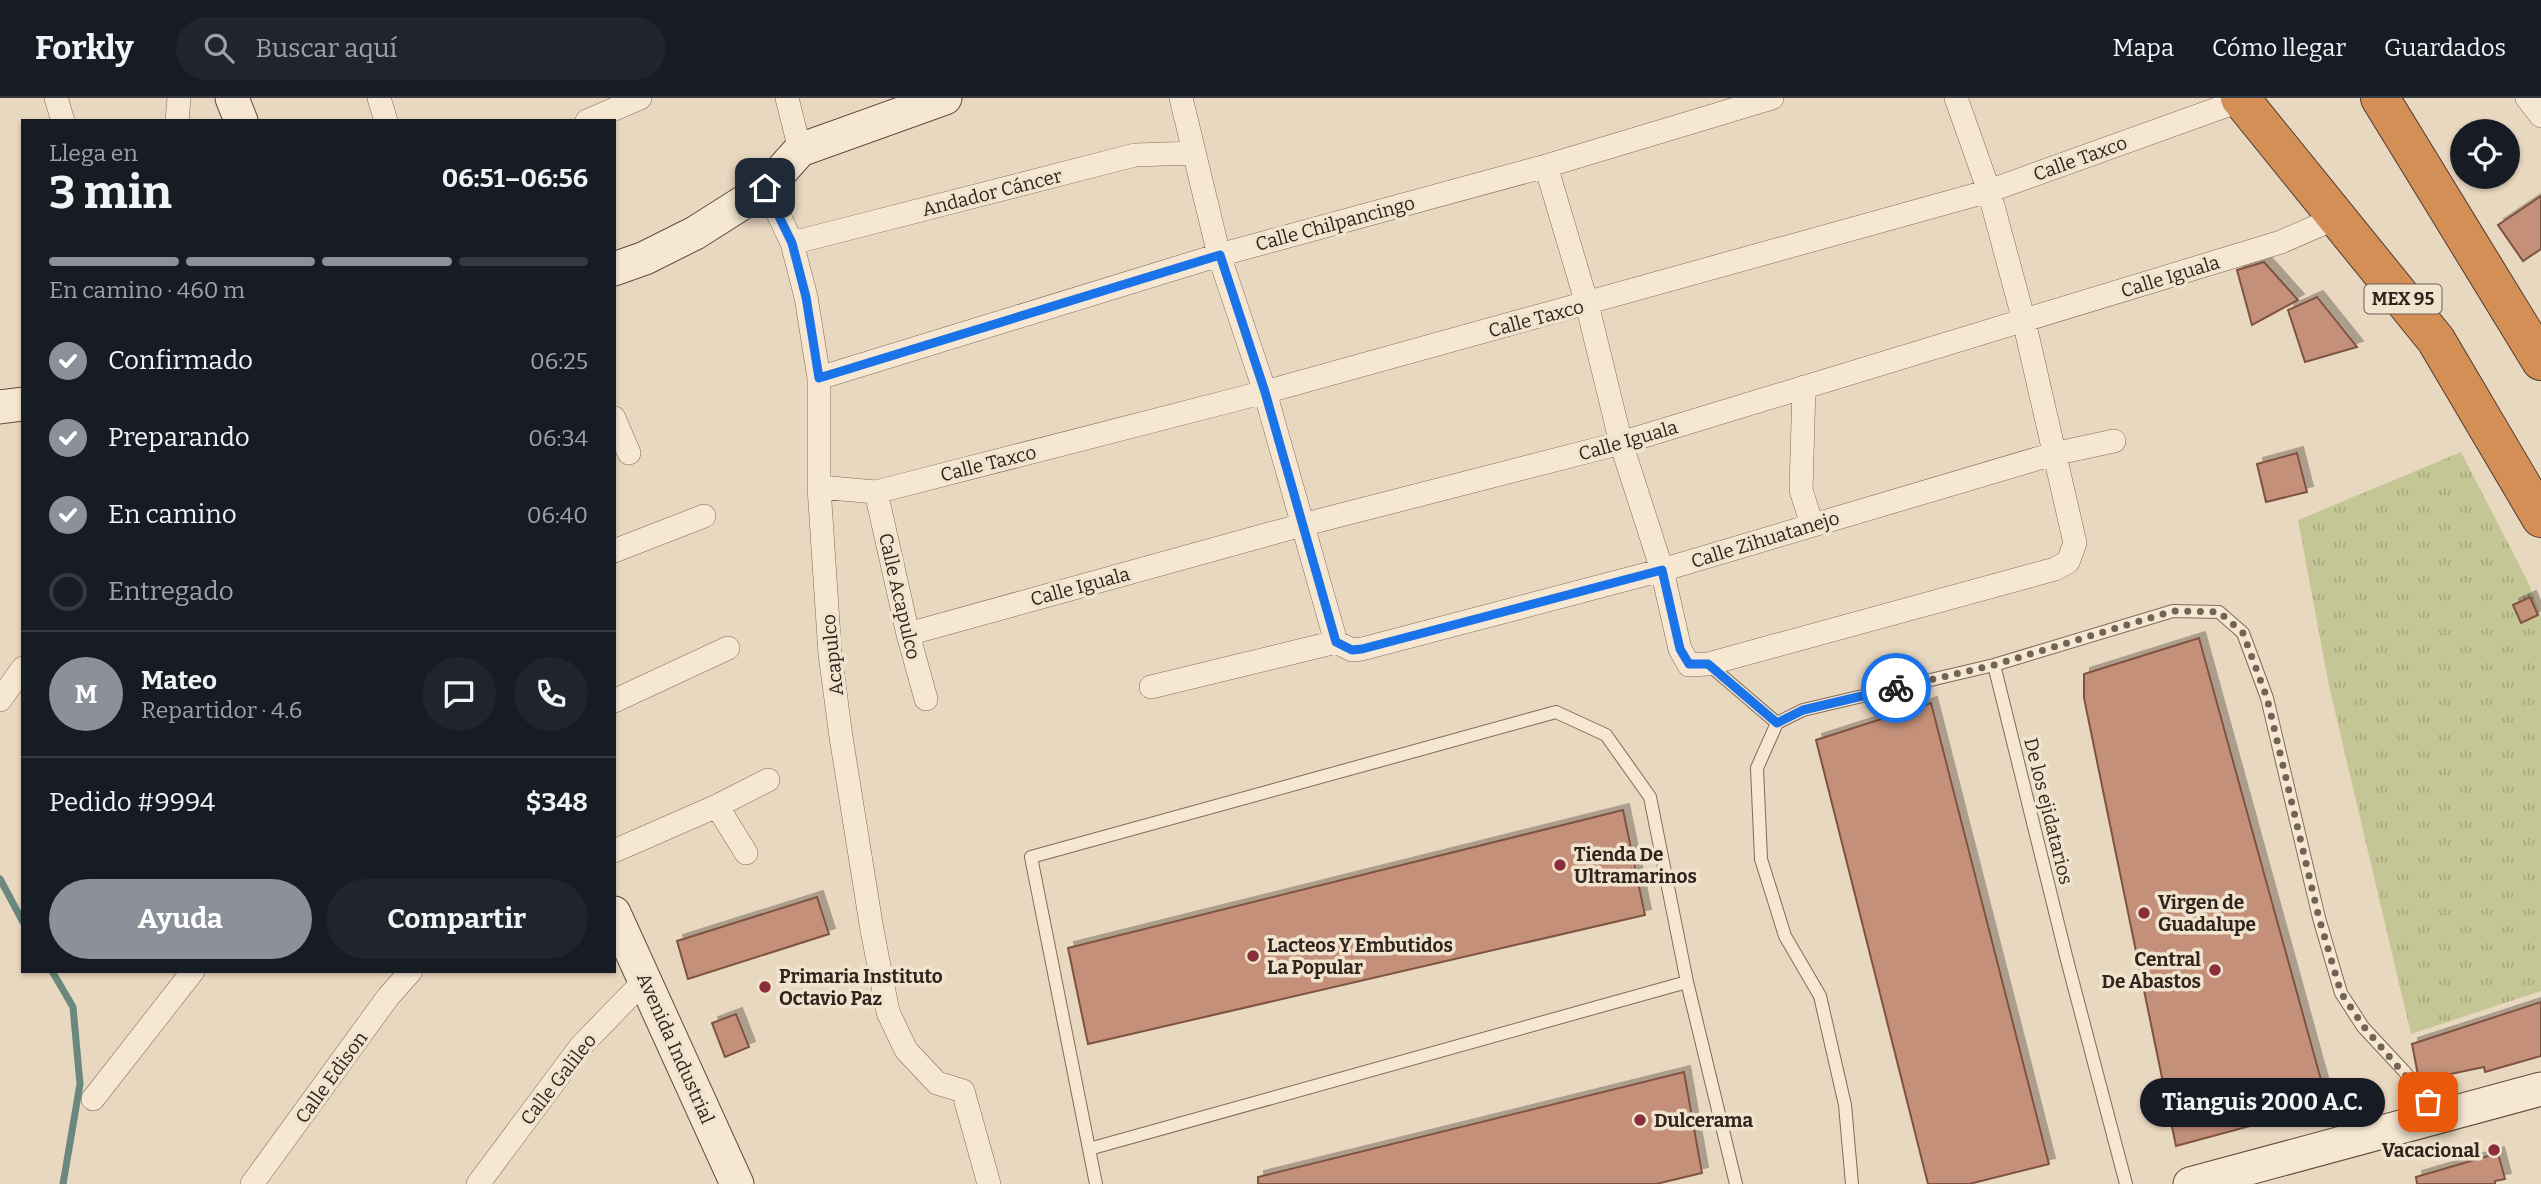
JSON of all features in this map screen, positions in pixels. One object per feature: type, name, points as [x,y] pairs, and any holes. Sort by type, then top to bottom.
[{"type":"highway","points":[[2380,98],[2541,361]]},
{"type":"highway","name":"MEX 95","points":[[2241,99],[2436,341],[2541,518]]},
{"type":"street","points":[[56,98],[62,119]]},
{"type":"street","points":[[177,119],[178,98]]},
{"type":"street","points":[[232,98],[240,119]]},
{"type":"street","points":[[379,98],[385,119]]},
{"type":"street","points":[[592,119],[640,98]]},
{"type":"street","points":[[787,98],[800,150]]},
{"type":"street","points":[[1181,98],[1220,255],[1265,392],[1336,642]]},
{"type":"street","name":"Calle Chilpancingo","points":[[819,378],[1220,255],[1546,166],[1772,98]]},
{"type":"street","points":[[1546,166],[1587,304],[1621,443],[1662,570],[1680,649],[1698,664],[2055,569],[2068,562],[2075,543],[2024,321],[1989,191],[1956,98]]},
{"type":"street","points":[[2527,98],[2541,116]]},
{"type":"street","name":"Calle Taxco","points":[[819,487],[876,492],[1265,392],[1989,191],[2241,99]]},
{"type":"street","points":[[616,268],[645,258],[695,233],[765,188],[800,150],[934,100]]},
{"type":"street","name":"Andador Cáncer","points":[[792,243],[1135,155],[1194,153]]},
{"type":"street","name":"Acapulco","points":[[765,188],[792,243],[806,297],[819,378],[819,487],[830,654],[872,930],[888,1012],[906,1050],[937,1083],[963,1091],[989,1184]]},
{"type":"street","name":"Calle Iguala","points":[[908,634],[1302,525],[1621,443],[2281,242],[2338,217]]},
{"type":"street","points":[[1804,387],[1801,490],[1812,525]]},
{"type":"street","points":[[616,423],[629,453]]},
{"type":"street","name":"Calle Zihuatanejo","points":[[1151,687],[1336,642],[1352,650],[1362,649],[1662,570],[2053,454],[2114,441]]},
{"type":"street","name":"Calle Acapulco","points":[[876,492],[908,634],[926,699]]},
{"type":"street","points":[[616,550],[704,516]]},
{"type":"street","points":[[616,700],[728,648]]},
{"type":"street","points":[[0,700],[21,671]]},
{"type":"street","points":[[616,850],[717,806],[768,780]]},
{"type":"street","points":[[717,806],[746,853]]},
{"type":"street","name":"Avenida Industrial","points":[[616,917],[737,1184]]},
{"type":"street","points":[[93,1099],[191,973]]},
{"type":"street","name":"Calle Edison","points":[[253,1184],[388,997],[409,973]]},
{"type":"street","name":"Calle Galileo","points":[[478,1184],[581,1046],[646,979]]},
{"type":"street","points":[[2190,1184],[2268,1174],[2440,1117],[2541,1089]]},
{"type":"lane","points":[[1852,1184],[1845,1105],[1821,996],[1785,936],[1761,859],[1757,768],[1777,723],[1803,710],[1994,665],[2173,611],[2219,612],[2243,633],[2267,698],[2319,918],[2341,993],[2364,1027],[2404,1071],[2440,1117]]},
{"type":"lane","points":[[1698,664],[1777,723]]},
{"type":"lane","name":"De los ejidatarios","points":[[1994,665],[2126,1184]]},
{"type":"lane","points":[[1096,1184],[1031,856],[1556,712],[1606,735],[1650,797],[1687,982],[1736,1184]]},
{"type":"lane","points":[[1089,1149],[1687,982]]},
{"type":"green space","points":[[2461,452],[2528,582],[2541,616],[2541,991],[2411,1034],[2329,686],[2298,520]]},
{"type":"building","points":[[2541,196],[2541,249],[2523,261],[2498,225]]},
{"type":"building","points":[[2264,262],[2298,300],[2252,325],[2237,270]]},
{"type":"building","points":[[2317,297],[2357,347],[2305,362],[2288,310]]},
{"type":"building","points":[[2297,453],[2307,492],[2266,502],[2257,464]]},
{"type":"building","points":[[2530,597],[2538,615],[2521,623],[2513,605]]},
{"type":"building","name":"Central De Abastos","points":[[2199,638],[2328,1105],[2176,1146],[2084,698],[2084,674]]},
{"type":"building","points":[[1931,703],[2049,1164],[1969,1184],[1928,1184],[1816,740]]},
{"type":"building","points":[[1623,810],[1645,915],[1088,1044],[1068,948]]},
{"type":"building","points":[[817,897],[829,934],[688,979],[677,941]]},
{"type":"building","points":[[2541,1002],[2541,1056],[2485,1072],[2484,1067],[2422,1080],[2418,1075],[2412,1044]]},
{"type":"building","points":[[736,1014],[749,1047],[725,1057],[712,1023]]},
{"type":"building","points":[[1684,1072],[1702,1173],[1656,1184],[1258,1184],[1258,1177]]},
{"type":"building","points":[[2498,1153],[2505,1179],[2495,1181],[2495,1184],[2417,1184],[2416,1177]]},
{"type":"waterway","points":[[0,879],[21,918]]},
{"type":"waterway","points":[[53,973],[73,1007],[80,1084],[63,1184]]},
{"type":"way so far","points":[[1896,688],[1994,665],[2173,611],[2219,612],[2243,633],[2267,698],[2319,918],[2341,993],[2364,1027],[2428,1102]]},
{"type":"place","name":"Tienda De Ultramarinos","points":[[1560,865]]},
{"type":"place","name":"Virgen de Guadalupe","points":[[2144,913]]},
{"type":"place","name":"Lacteos Y Embutidos La Popular","points":[[1253,956]]},
{"type":"place","name":"Central De Abastos","points":[[2215,970]]},
{"type":"place","name":"Primaria Instituto Octavio Paz","points":[[765,987]]},
{"type":"place","name":"Tianguis 2000 A.C.","points":[[2428,1102]]},
{"type":"place","name":"Dulcerama","points":[[1640,1120]]},
{"type":"place","name":"Vacacional","points":[[2494,1150]]},
{"type":"route","points":[[765,188],[792,243],[806,297],[819,378],[1220,255],[1265,392],[1336,642],[1352,650],[1662,570],[1680,649],[1689,664],[1708,664],[1777,723],[1803,710],[1896,688]]}]
